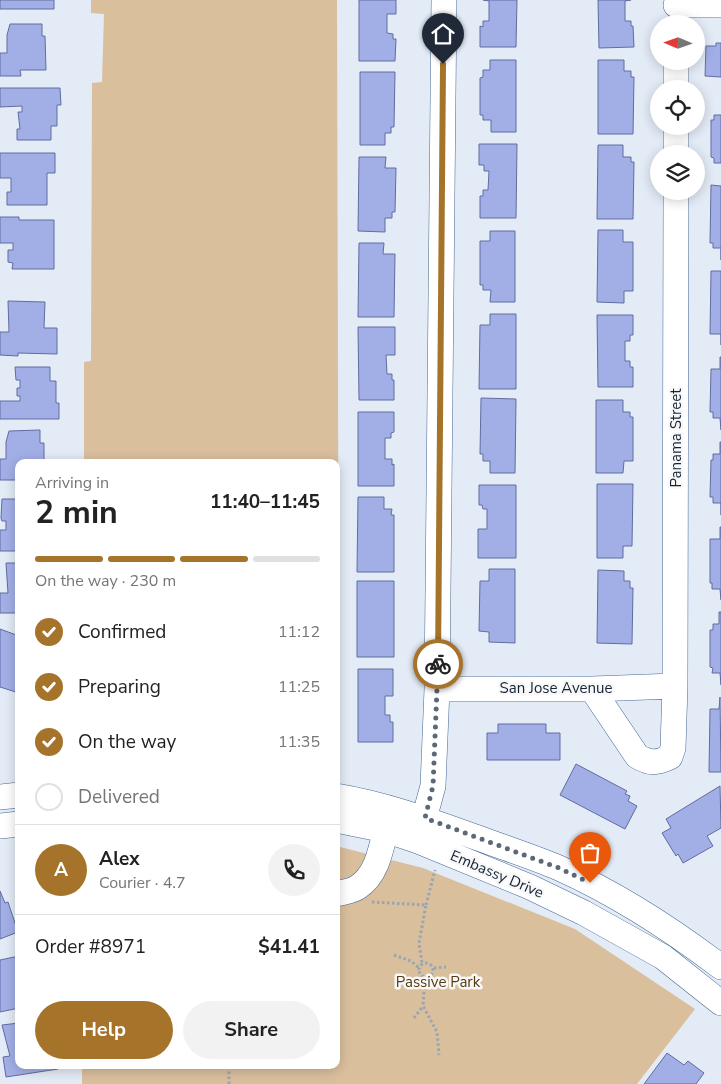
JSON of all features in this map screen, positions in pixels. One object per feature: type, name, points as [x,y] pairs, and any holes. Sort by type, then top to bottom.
[{"type":"street","points":[[421,830],[433,786],[438,689],[444,0]]},
{"type":"street","points":[[676,10],[721,5]]},
{"type":"street","name":"Panama Street","points":[[592,689],[637,756],[645,761],[657,763],[670,757],[673,748],[675,686],[676,200]]},
{"type":"street","name":"San Jose Avenue","points":[[438,689],[592,689],[675,686]]},
{"type":"street","points":[[0,798],[15,796]]},
{"type":"street","name":"Embassy Drive","points":[[340,798],[388,819],[421,830],[559,868],[605,890],[681,936],[721,967]]},
{"type":"street","points":[[340,893],[357,888],[371,875],[380,854],[388,819]]},
{"type":"street","name":"Embassy Drive","points":[[340,820],[388,819]]},
{"type":"street","points":[[0,826],[15,824]]},
{"type":"street","name":"Embassy Drive","points":[[421,830],[584,913],[663,957],[721,1003]]},
{"type":"path","points":[[419,968],[422,963],[419,943],[435,870]]},
{"type":"path","points":[[370,902],[426,905]]},
{"type":"path","points":[[394,955],[411,961],[425,977]]},
{"type":"path","points":[[422,963],[429,963],[434,968],[446,968]]},
{"type":"path","points":[[425,977],[432,975],[434,968]]},
{"type":"path","points":[[425,977],[423,1006],[437,1032],[439,1055]]},
{"type":"path","points":[[414,1018],[423,1006]]},
{"type":"path","points":[[229,1069],[229,1084]]},
{"type":"green space","points":[[91,0],[337,0],[338,459],[84,459],[84,362],[91,361],[92,83],[102,82],[104,14],[91,13]]},
{"type":"green space","name":"Passive Park","points":[[340,847],[423,868],[575,929],[695,1009],[637,1084],[82,1084],[82,1069],[340,1069]]},
{"type":"building","points":[[0,0],[54,0],[54,9],[0,9]]},
{"type":"building","points":[[359,0],[396,0],[396,14],[387,14],[387,33],[393,34],[393,39],[396,39],[395,61],[359,61]]},
{"type":"building","points":[[483,0],[517,0],[516,47],[480,47],[480,26],[483,27],[483,21],[489,21],[489,1]]},
{"type":"building","points":[[598,0],[631,0],[625,1],[625,21],[631,21],[631,26],[633,26],[634,47],[599,48]]},
{"type":"building","points":[[10,24],[42,24],[42,36],[45,36],[46,70],[20,70],[21,76],[0,76],[0,53],[7,53],[7,35]]},
{"type":"building","points":[[716,43],[721,43],[721,77],[705,76],[706,46],[716,46]]},
{"type":"building","points":[[490,60],[516,60],[516,132],[491,132],[491,120],[483,120],[483,115],[480,115],[480,78],[483,77],[483,70],[490,70]]},
{"type":"building","points":[[598,60],[624,60],[624,71],[631,71],[631,77],[634,77],[633,134],[598,134]]},
{"type":"building","points":[[360,72],[395,72],[394,127],[391,127],[391,133],[385,133],[385,145],[360,145]]},
{"type":"building","points":[[0,88],[60,88],[61,105],[57,105],[57,126],[51,126],[51,140],[17,140],[17,129],[20,129],[18,112],[22,112],[22,106],[0,107]]},
{"type":"building","points":[[714,115],[721,115],[721,163],[714,163],[714,158],[711,157],[711,120],[714,120]]},
{"type":"building","points":[[479,144],[517,144],[516,218],[480,218],[480,196],[483,196],[483,190],[488,190],[489,171],[484,171],[484,165],[479,165]]},
{"type":"building","points":[[598,145],[623,145],[623,157],[631,157],[631,162],[634,162],[633,219],[597,219]]},
{"type":"building","points":[[0,153],[55,153],[55,173],[47,173],[47,205],[7,205],[7,192],[11,192],[11,178],[0,178]]},
{"type":"building","points":[[359,157],[386,157],[385,168],[396,168],[395,212],[392,212],[392,218],[385,218],[385,232],[358,231]]},
{"type":"building","points":[[711,185],[721,186],[721,248],[713,248],[713,243],[710,243]]},
{"type":"building","points":[[0,217],[19,217],[19,220],[54,220],[54,269],[12,269],[13,263],[8,262],[8,250],[13,250],[13,243],[0,243]]},
{"type":"building","points":[[598,230],[623,230],[623,242],[633,242],[633,291],[624,291],[624,303],[597,302]]},
{"type":"building","points":[[490,231],[515,231],[515,302],[490,302],[491,290],[483,290],[483,285],[480,285],[480,241],[490,241]]},
{"type":"building","points":[[359,243],[384,243],[383,254],[395,254],[394,317],[358,317]]},
{"type":"building","points":[[711,271],[721,271],[721,334],[710,334]]},
{"type":"building","points":[[8,301],[45,302],[44,328],[57,328],[57,354],[18,353],[18,356],[0,355],[0,332],[9,332]]},
{"type":"building","points":[[490,314],[516,314],[516,389],[479,389],[480,325],[490,325]]},
{"type":"building","points":[[597,315],[633,315],[633,335],[630,335],[630,341],[625,341],[625,361],[630,361],[630,367],[633,367],[633,387],[598,387]]},
{"type":"building","points":[[358,327],[395,327],[395,355],[386,355],[387,374],[392,374],[392,380],[394,380],[394,400],[359,400]]},
{"type":"building","points":[[720,357],[721,430],[720,418],[713,418],[713,412],[710,412],[711,369],[720,369]]},
{"type":"building","points":[[15,367],[50,367],[50,381],[56,381],[56,403],[59,403],[59,419],[0,419],[0,401],[20,401],[20,396],[17,396],[17,388],[20,388],[20,380],[16,380]]},
{"type":"building","points":[[481,398],[516,399],[515,473],[490,473],[490,461],[483,461],[483,454],[480,454]]},
{"type":"building","points":[[596,400],[623,400],[623,412],[630,412],[630,417],[633,417],[633,461],[624,461],[623,473],[596,473]]},
{"type":"building","points":[[358,412],[394,412],[394,432],[391,433],[391,438],[385,438],[385,459],[392,459],[392,465],[394,464],[394,486],[358,486]]},
{"type":"building","points":[[40,430],[40,443],[44,443],[44,459],[15,459],[15,480],[0,480],[0,459],[6,459],[6,442],[9,431]]},
{"type":"building","points":[[720,442],[721,503],[713,503],[713,497],[710,497],[711,460],[713,460],[713,454],[720,454]]},
{"type":"building","points":[[597,484],[633,484],[632,546],[623,546],[623,558],[597,558]]},
{"type":"building","points":[[479,485],[516,485],[516,558],[478,558],[478,529],[487,529],[487,509],[483,509],[482,505],[479,505]]},
{"type":"building","points":[[358,497],[384,497],[384,509],[392,509],[391,515],[394,515],[394,572],[357,572]]},
{"type":"building","points":[[2,499],[15,499],[15,551],[0,551],[0,530],[6,530],[6,521],[2,521]]},
{"type":"building","points":[[720,527],[721,600],[720,589],[712,589],[712,583],[710,583],[710,539],[720,539]]},
{"type":"building","points":[[6,563],[15,563],[15,613],[0,613],[0,593],[8,593]]},
{"type":"building","points":[[489,569],[515,569],[515,643],[489,642],[489,632],[479,631],[480,581],[489,581]]},
{"type":"building","points":[[598,570],[624,571],[624,581],[630,581],[630,588],[633,588],[632,644],[597,643]]},
{"type":"building","points":[[357,581],[394,581],[394,657],[357,657]]},
{"type":"building","points":[[719,612],[721,612],[721,685],[720,673],[712,673],[713,668],[710,667],[710,630],[713,630],[713,624],[719,624]]},
{"type":"building","points":[[0,629],[15,635],[15,692],[0,687]]},
{"type":"building","points":[[358,669],[393,669],[393,696],[385,696],[385,715],[390,715],[390,722],[393,722],[393,742],[358,742]]},
{"type":"building","points":[[720,697],[721,772],[709,772],[710,709],[719,709]]},
{"type":"building","points":[[498,724],[546,724],[546,733],[560,733],[560,760],[487,760],[487,733],[498,733]]},
{"type":"building","points":[[576,764],[627,791],[625,794],[630,796],[628,801],[637,806],[625,829],[560,795]]},
{"type":"building","points":[[720,786],[721,828],[707,836],[713,846],[683,863],[678,854],[676,856],[662,833],[671,828],[666,819]]},
{"type":"building","points":[[0,891],[5,903],[8,902],[15,923],[15,933],[0,939]]},
{"type":"building","points":[[15,957],[15,1009],[0,1012],[0,960]]},
{"type":"building","points":[[15,1023],[15,1069],[58,1069],[6,1077],[3,1057],[10,1056],[2,1025]]},
{"type":"building","points":[[667,1053],[684,1065],[688,1061],[704,1073],[696,1084],[644,1084]]},
{"type":"way so far","points":[[438,664],[433,786],[425,818],[559,868],[590,883]]},
{"type":"route","points":[[438,664],[443,64]]}]
